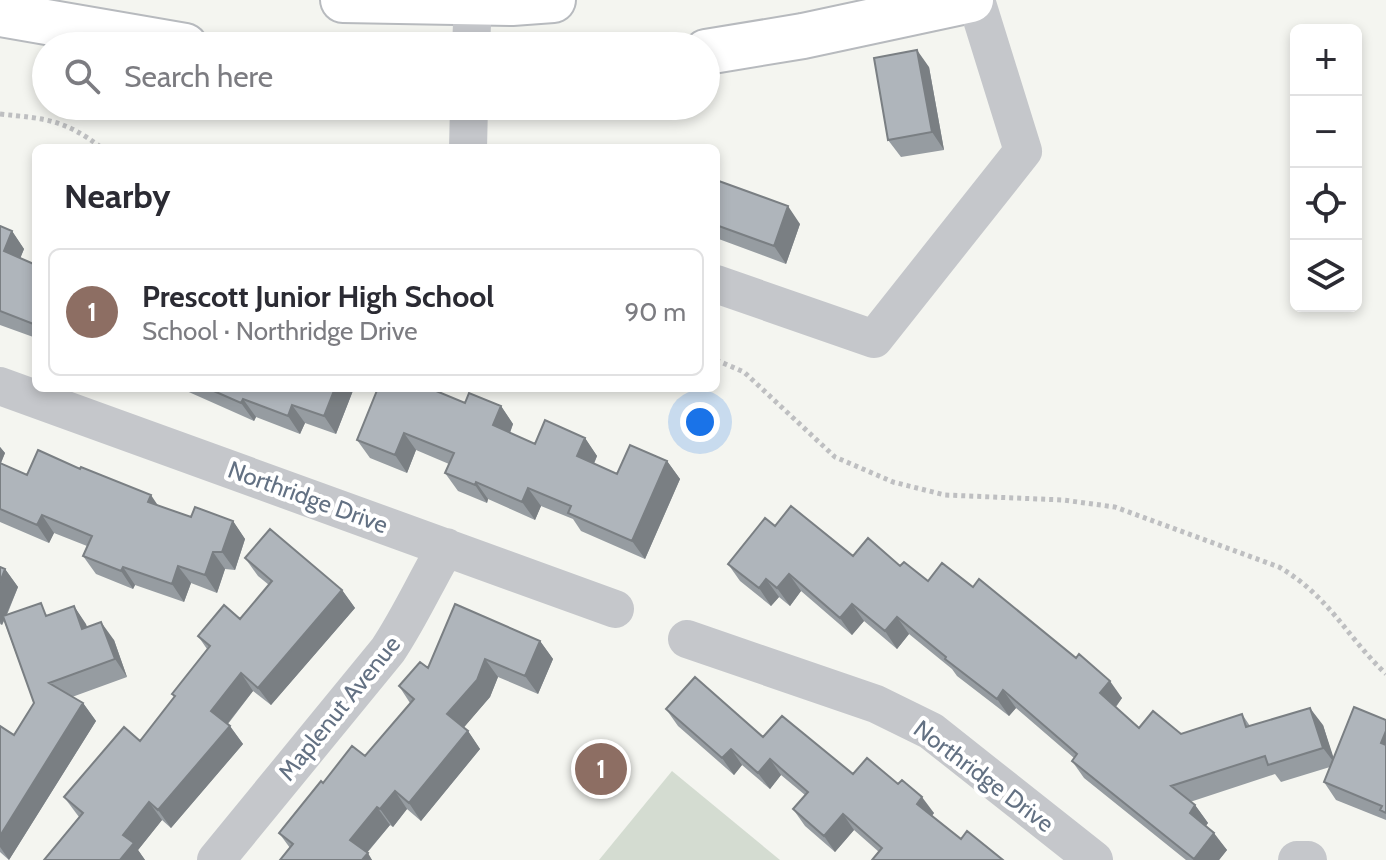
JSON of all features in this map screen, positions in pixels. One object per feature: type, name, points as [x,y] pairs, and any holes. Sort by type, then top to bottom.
[{"type":"main road","points":[[343,0],[473,3],[553,0]]},
{"type":"main road","points":[[720,50],[803,36],[974,0]]},
{"type":"main road","points":[[0,14],[104,32]]},
{"type":"street","points":[[720,285],[874,339],[1023,151],[974,0]]},
{"type":"street","points":[[472,32],[473,3]]},
{"type":"street","points":[[468,144],[469,120]]},
{"type":"street","name":"Northridge Drive","points":[[0,386],[615,609]]},
{"type":"street","name":"Maplenut Avenue","points":[[216,860],[388,650],[411,616],[424,584],[446,547]]},
{"type":"street","name":"Northridge Drive","points":[[687,639],[876,704],[931,731],[1094,860]]},
{"type":"street","points":[[1298,860],[1308,860]]},
{"type":"path","points":[[0,114],[32,117]]},
{"type":"path","points":[[53,120],[80,132],[96,144]]},
{"type":"path","points":[[720,362],[744,372],[835,457],[893,482],[945,495],[1063,500],[1115,507],[1279,567],[1304,582],[1386,674]]},
{"type":"shaded area","points":[[672,771],[780,860],[599,860]]},
{"type":"building","points":[[917,50],[932,132],[888,140],[874,58]]},
{"type":"building","points":[[720,181],[788,206],[774,246],[720,226]]},
{"type":"building","points":[[0,226],[12,231],[4,251],[32,263],[32,323],[0,311]]},
{"type":"building","points":[[216,392],[333,392],[324,416],[292,405],[288,416],[243,399],[241,403]]},
{"type":"building","points":[[376,392],[439,392],[465,403],[469,393],[501,406],[493,425],[535,444],[545,420],[585,438],[577,456],[617,474],[630,445],[667,461],[632,541],[568,513],[571,506],[528,488],[522,502],[476,482],[475,485],[445,473],[454,453],[404,433],[395,455],[357,440]]},
{"type":"building","points":[[38,450],[151,495],[148,502],[191,517],[195,507],[233,521],[222,552],[213,552],[205,575],[178,566],[172,584],[123,567],[121,571],[83,556],[92,536],[42,515],[37,525],[0,509],[0,463],[27,475]]},
{"type":"building","points":[[791,506],[853,556],[868,538],[900,566],[904,562],[928,581],[942,563],[973,587],[979,579],[1076,658],[1079,654],[1110,681],[1100,693],[1139,728],[1153,711],[1181,734],[1242,714],[1246,727],[1310,708],[1323,748],[1268,765],[1265,756],[1171,786],[1195,805],[1190,813],[1214,833],[1194,859],[1072,761],[1077,754],[1003,690],[997,699],[897,617],[885,631],[852,604],[840,618],[789,574],[777,588],[766,579],[759,588],[728,564],[765,518],[775,526]]},
{"type":"building","points":[[270,529],[342,590],[258,688],[241,673],[211,711],[230,726],[158,810],[149,802],[123,835],[134,843],[120,860],[44,860],[83,813],[64,797],[124,727],[140,741],[210,646],[198,636],[224,605],[240,619],[272,581],[245,558]]},
{"type":"building","points":[[41,603],[46,616],[74,606],[82,629],[101,622],[115,659],[49,683],[83,703],[0,836],[0,726],[14,735],[34,703],[3,616]]},
{"type":"building","points":[[455,604],[540,641],[525,676],[485,659],[477,680],[447,714],[468,731],[409,803],[395,791],[380,809],[377,807],[350,840],[368,853],[362,860],[280,860],[293,844],[279,833],[321,781],[323,783],[352,746],[365,756],[414,699],[399,686],[420,662],[428,668]]},
{"type":"building","points":[[695,677],[763,737],[782,716],[853,774],[867,758],[898,784],[902,780],[922,797],[917,804],[961,839],[967,831],[1003,860],[872,860],[882,848],[843,814],[824,836],[793,809],[808,792],[770,759],[758,773],[731,749],[722,758],[666,709]]},
{"type":"building","points":[[1354,707],[1386,720],[1381,743],[1386,745],[1386,813],[1380,810],[1382,806],[1324,782]]},
{"type":"place","name":"Prescott Junior High School","points":[[601,769]]}]
